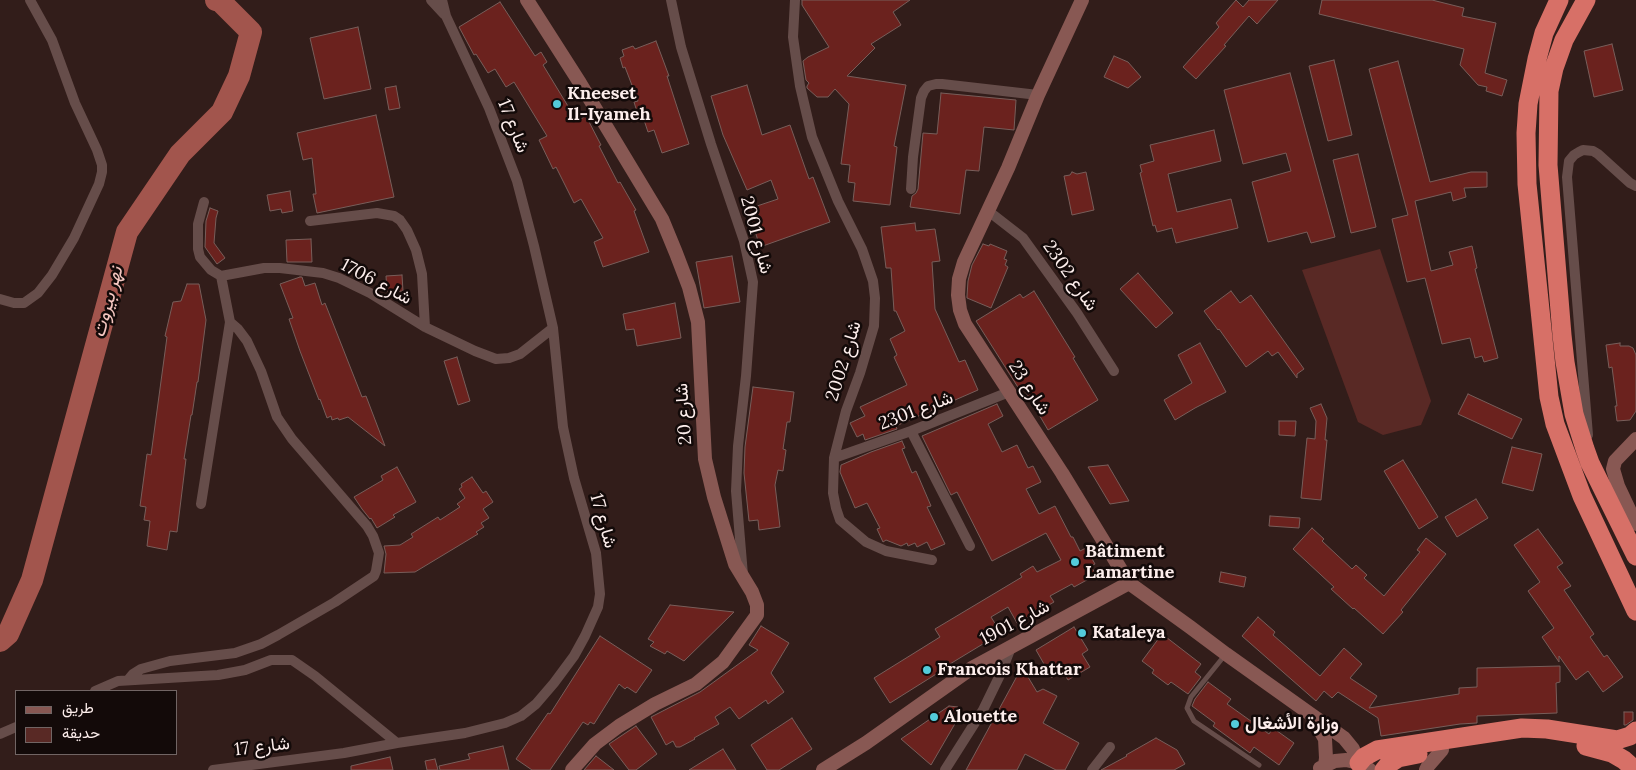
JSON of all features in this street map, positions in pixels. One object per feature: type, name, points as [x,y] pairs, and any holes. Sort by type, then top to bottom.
[{"type":"highway","points":[[1559,0],[1544,33],[1528,104],[1526,132],[1527,184],[1549,397],[1555,424],[1576,480],[1636,611]]},
{"type":"highway","points":[[1586,0],[1564,40],[1554,68],[1549,91],[1548,127],[1551,209],[1565,362],[1574,414],[1590,463],[1636,556]]},
{"type":"highway","points":[[1384,770],[1398,758],[1442,750],[1522,728],[1547,728],[1617,740],[1630,736],[1636,731]]},
{"type":"highway","points":[[1362,765],[1364,757],[1377,750],[1473,740],[1547,740],[1612,753],[1624,760],[1635,770]]},
{"type":"street","points":[[0,299],[14,303],[24,303],[38,293],[52,275],[74,238],[99,184],[102,172],[97,150],[74,103],[52,40],[30,0]]},
{"type":"street","name":"شارع 17","points":[[431,0],[446,16]]},
{"type":"street","name":"شارع 17","points":[[213,770],[344,753],[465,733],[505,723],[521,716],[536,704],[574,656],[594,619],[598,607],[600,594],[596,553],[574,478],[563,427],[553,328],[534,246],[517,181],[489,108],[446,16],[442,0]]},
{"type":"street","name":"شارع 20","points":[[527,0],[580,83],[662,219],[689,287],[698,322],[706,459],[714,497],[735,564],[744,576],[758,605],[757,615],[723,662],[696,684],[655,704],[619,726],[588,751],[572,770]]},
{"type":"street","name":"شارع 2001","points":[[671,0],[681,47],[744,241],[753,282],[746,376],[738,446],[736,491],[744,576]]},
{"type":"street","name":"شارع 2002","points":[[795,0],[793,37],[800,86],[812,137],[838,200],[862,249],[873,281],[875,298],[874,326],[846,411],[834,458],[833,493],[840,520],[866,542],[886,551],[932,560]]},
{"type":"street","name":"شارع 23","points":[[1082,0],[1038,95],[1008,168],[964,262],[959,279],[958,295],[960,310],[965,324],[1062,473],[1129,583],[1344,738],[1362,765]]},
{"type":"street","points":[[911,189],[913,157],[921,98],[928,86],[942,84],[1038,95]]},
{"type":"street","points":[[1590,463],[1567,168],[1569,161],[1574,155],[1583,150],[1593,151],[1636,186]]},
{"type":"street","points":[[201,504],[230,322],[221,276],[211,270],[200,257],[198,250],[198,224],[204,202]]},
{"type":"street","name":"شارع 2302","points":[[987,210],[1023,238],[1077,313],[1114,371]]},
{"type":"street","points":[[310,221],[377,213],[394,216],[400,220],[416,250],[422,274],[425,328]]},
{"type":"street","name":"شارع 1706","points":[[221,276],[264,268],[323,273],[339,278],[370,293],[425,328],[475,351],[496,358],[509,358],[520,354],[553,328]]},
{"type":"street","points":[[128,680],[141,669],[170,661],[235,653],[261,644],[335,602],[374,576],[376,571],[379,553],[373,536],[367,526],[292,439],[277,418],[261,371],[247,341],[230,322]]},
{"type":"street","name":"شارع 2301","points":[[834,458],[911,431],[1009,392]]},
{"type":"street","points":[[911,431],[970,546]]},
{"type":"street","points":[[1636,439],[1615,461],[1613,469],[1618,486],[1636,524]]},
{"type":"street","name":"شارع 1901","points":[[823,770],[866,743],[966,672],[1012,645],[1129,583]]},
{"type":"street","points":[[945,770],[983,710],[1012,645]]},
{"type":"street","points":[[97,690],[118,681],[218,675],[244,670],[271,660],[292,660],[315,676],[397,743]]},
{"type":"street","points":[[1308,712],[1319,726],[1325,739],[1326,758],[1321,767]]},
{"type":"street","points":[[0,734],[15,727]]},
{"type":"street","points":[[1092,770],[1110,747]]},
{"type":"street","points":[[1426,770],[1442,750]]},
{"type":"street","points":[[1321,767],[1335,761],[1346,760],[1362,765]]},
{"type":"lane","points":[[1226,654],[1192,697],[1187,708],[1194,721],[1259,765]]},
{"type":"green space","points":[[1380,249],[1431,401],[1421,425],[1383,435],[1358,422],[1302,270]]},
{"type":"building","points":[[802,0],[910,0],[893,12],[901,25],[871,44],[875,48],[847,76],[906,85],[894,146],[897,147],[890,205],[853,201],[855,183],[848,182],[850,165],[841,164],[849,104],[835,89],[828,97],[817,97],[807,88],[809,83],[806,80],[803,61],[829,47],[802,5]]},
{"type":"building","points":[[1236,0],[1243,7],[1249,0],[1278,0],[1257,24],[1249,16],[1224,45],[1226,46],[1196,79],[1183,67],[1219,27],[1216,23]]},
{"type":"building","points":[[1322,0],[1432,0],[1464,8],[1462,16],[1496,23],[1485,73],[1507,80],[1502,96],[1486,91],[1487,87],[1478,85],[1460,65],[1464,49],[1319,14]]},
{"type":"building","points":[[500,2],[535,56],[541,52],[547,62],[543,65],[577,121],[586,116],[618,183],[620,182],[636,210],[634,211],[649,252],[603,267],[594,242],[603,238],[581,199],[574,203],[556,167],[553,169],[539,140],[547,136],[514,82],[506,87],[495,69],[488,73],[476,54],[474,55],[459,27]]},
{"type":"building","points":[[358,27],[371,89],[324,99],[310,38]]},
{"type":"building","points":[[656,41],[669,76],[667,76],[689,144],[662,153],[654,130],[648,132],[642,114],[638,115],[634,102],[638,101],[620,58],[624,56],[622,50],[633,46],[635,49]]},
{"type":"building","points":[[1612,44],[1623,90],[1594,97],[1584,51]]},
{"type":"building","points":[[1114,56],[1128,62],[1141,77],[1128,88],[1104,77]]},
{"type":"building","points":[[1334,60],[1352,135],[1328,141],[1309,66]]},
{"type":"building","points":[[1398,61],[1430,182],[1471,172],[1487,172],[1487,187],[1464,188],[1466,197],[1453,201],[1451,192],[1415,201],[1431,271],[1453,265],[1449,252],[1472,246],[1477,268],[1475,269],[1498,358],[1484,362],[1482,356],[1475,358],[1470,338],[1442,344],[1425,278],[1407,282],[1392,219],[1408,215],[1369,69]]},
{"type":"building","points":[[1290,73],[1335,237],[1311,243],[1307,232],[1268,242],[1252,182],[1291,171],[1286,153],[1243,164],[1224,90]]},
{"type":"building","points":[[747,85],[762,135],[790,125],[809,179],[813,177],[830,222],[760,247],[748,209],[778,199],[771,180],[747,190],[723,135],[711,96]]},
{"type":"building","points":[[396,86],[400,108],[389,110],[385,88]]},
{"type":"building","points":[[941,93],[1016,100],[1014,130],[984,127],[979,171],[966,170],[960,214],[910,207],[912,196],[918,189],[923,133],[937,134]]},
{"type":"building","points":[[376,115],[394,197],[317,213],[313,194],[316,194],[312,158],[303,160],[297,133]]},
{"type":"building","points":[[1214,130],[1221,161],[1168,174],[1177,212],[1231,199],[1238,228],[1176,243],[1172,228],[1157,232],[1155,225],[1153,226],[1140,173],[1142,172],[1140,165],[1154,161],[1150,145]]},
{"type":"building","points":[[1358,154],[1376,227],[1351,233],[1333,160]]},
{"type":"building","points":[[1072,172],[1077,174],[1086,172],[1094,210],[1072,215],[1064,176],[1070,175]]},
{"type":"building","points":[[290,191],[293,211],[282,213],[281,209],[270,211],[267,195]]},
{"type":"building","points":[[210,208],[218,211],[214,243],[225,258],[217,264],[205,247],[206,221]]},
{"type":"building","points":[[915,223],[916,231],[935,229],[940,261],[932,262],[935,309],[959,362],[965,360],[978,390],[896,426],[897,429],[865,440],[863,434],[857,437],[850,423],[865,416],[860,407],[907,385],[894,357],[897,355],[890,339],[905,331],[896,311],[894,311],[891,268],[886,268],[881,227]]},
{"type":"building","points":[[311,239],[312,262],[287,262],[286,240]]},
{"type":"building","points":[[983,244],[989,246],[990,244],[1007,251],[1004,259],[1007,260],[1005,265],[1008,267],[991,308],[967,298],[968,281],[972,265]]},
{"type":"building","points":[[732,256],[740,302],[704,308],[696,262]]},
{"type":"building","points":[[1138,273],[1173,313],[1156,328],[1120,289]]},
{"type":"building","points":[[402,275],[403,291],[387,292],[386,276]]},
{"type":"building","points":[[302,277],[305,286],[315,283],[322,305],[325,303],[362,397],[366,396],[385,446],[348,417],[339,420],[338,418],[332,420],[331,416],[327,418],[300,351],[289,319],[293,318],[280,284]]},
{"type":"building","points":[[187,284],[199,284],[206,320],[198,382],[184,459],[186,459],[177,532],[170,531],[167,550],[147,546],[150,521],[144,520],[146,507],[140,506],[147,454],[151,455],[167,337],[165,336],[173,302],[181,301]]},
{"type":"building","points":[[1034,291],[1075,357],[1073,358],[1098,400],[1048,430],[1024,389],[1021,392],[976,321],[1020,294],[1023,298]]},
{"type":"building","points":[[1231,291],[1240,303],[1251,295],[1304,369],[1297,374],[1297,378],[1278,352],[1272,356],[1268,351],[1246,367],[1204,311]]},
{"type":"building","points":[[675,303],[681,338],[637,346],[634,329],[626,330],[623,314]]},
{"type":"building","points":[[1200,343],[1226,392],[1175,420],[1164,400],[1192,383],[1178,355]]},
{"type":"building","points":[[1620,343],[1620,346],[1633,348],[1636,355],[1636,411],[1630,420],[1617,421],[1612,367],[1609,368],[1606,345]]},
{"type":"building","points":[[457,357],[470,401],[458,405],[444,361]]},
{"type":"building","points":[[753,387],[794,392],[790,422],[787,422],[783,449],[786,450],[783,471],[778,470],[775,485],[780,527],[759,530],[758,520],[749,521],[744,473],[745,447]]},
{"type":"building","points":[[1468,394],[1522,419],[1512,439],[1458,414]]},
{"type":"building","points":[[997,404],[1003,416],[988,424],[1002,452],[1017,445],[1028,468],[1033,466],[1041,482],[1026,489],[1039,514],[1055,506],[1080,551],[1086,548],[1095,564],[1091,566],[1096,575],[1074,587],[1072,584],[1050,596],[1054,602],[1017,623],[1008,607],[991,617],[1001,633],[890,703],[874,678],[940,637],[935,629],[1022,577],[1020,574],[1033,566],[1037,572],[1061,560],[1046,533],[992,561],[957,492],[951,495],[922,436]]},
{"type":"building","points":[[1321,404],[1327,418],[1325,440],[1327,440],[1321,500],[1301,498],[1307,438],[1315,439],[1316,421],[1310,408]]},
{"type":"building","points":[[1279,421],[1296,421],[1295,436],[1279,435]]},
{"type":"building","points":[[902,441],[905,448],[902,449],[912,473],[916,471],[931,506],[927,507],[945,544],[931,550],[927,542],[917,547],[915,543],[908,546],[907,543],[901,546],[886,540],[883,542],[877,529],[880,528],[867,503],[855,508],[840,472],[841,465]]},
{"type":"building","points":[[1512,447],[1542,454],[1533,491],[1502,483]]},
{"type":"building","points":[[1403,460],[1438,517],[1419,529],[1384,471]]},
{"type":"building","points":[[1108,465],[1129,501],[1110,504],[1088,467]]},
{"type":"building","points":[[397,467],[416,502],[393,515],[395,517],[377,528],[354,497],[383,480],[381,476]]},
{"type":"building","points":[[472,477],[483,493],[486,491],[493,502],[483,509],[489,518],[481,523],[484,527],[476,532],[478,534],[415,572],[384,573],[386,554],[384,546],[400,545],[413,537],[411,534],[438,517],[440,520],[460,507],[457,504],[465,498],[459,489],[462,487],[461,484]]},
{"type":"building","points":[[1476,499],[1488,518],[1457,537],[1445,517]]},
{"type":"building","points":[[1270,516],[1300,518],[1299,528],[1269,526]]},
{"type":"building","points":[[1312,528],[1324,539],[1322,541],[1352,569],[1356,565],[1367,575],[1364,578],[1384,596],[1420,552],[1417,550],[1426,538],[1446,554],[1401,610],[1403,612],[1383,634],[1331,589],[1334,587],[1293,549]]},
{"type":"building","points":[[1538,529],[1563,563],[1557,567],[1571,586],[1564,590],[1594,634],[1590,637],[1604,657],[1607,655],[1623,677],[1603,692],[1588,671],[1576,680],[1559,656],[1559,662],[1542,637],[1554,628],[1528,591],[1540,582],[1514,545]]},
{"type":"building","points":[[1221,572],[1246,577],[1244,587],[1219,582]]},
{"type":"building","points":[[670,605],[734,612],[684,661],[667,651],[665,654],[650,646],[654,642],[648,639]]},
{"type":"building","points":[[1258,617],[1275,632],[1273,635],[1320,676],[1344,648],[1362,664],[1350,678],[1377,696],[1369,708],[1459,694],[1459,688],[1477,687],[1477,668],[1560,666],[1560,682],[1556,683],[1557,713],[1477,716],[1477,723],[1381,736],[1378,718],[1338,692],[1332,698],[1324,691],[1316,701],[1242,636]]},
{"type":"building","points":[[761,626],[789,643],[771,673],[784,692],[768,704],[766,700],[739,719],[730,707],[715,717],[719,724],[695,739],[680,747],[676,747],[673,741],[666,745],[651,717],[700,692],[758,650],[749,645]]},
{"type":"building","points":[[1074,627],[1088,650],[1082,654],[1090,667],[1068,680],[1059,665],[1052,678],[1036,650]]},
{"type":"building","points":[[1162,634],[1201,664],[1195,672],[1201,677],[1188,694],[1171,682],[1168,685],[1152,673],[1154,670],[1142,661]]},
{"type":"building","points":[[600,636],[652,670],[636,693],[627,687],[625,689],[619,684],[594,724],[590,722],[588,725],[583,722],[550,770],[532,770],[516,759],[548,713],[550,714]]},
{"type":"building","points":[[1022,667],[1037,692],[1043,689],[1057,696],[1043,723],[1079,743],[1065,770],[1056,770],[1025,754],[1017,770],[966,770]]},
{"type":"building","name":"وزارة الأشغال","points":[[1208,682],[1231,699],[1227,704],[1269,734],[1273,728],[1294,743],[1279,765],[1254,747],[1250,753],[1213,726],[1215,723],[1192,706]]},
{"type":"building","points":[[949,706],[958,707],[960,715],[931,765],[901,739]]},
{"type":"building","points":[[1624,712],[1633,712],[1633,720],[1626,725],[1624,725]]},
{"type":"building","points":[[792,718],[812,749],[779,770],[767,770],[751,745]]},
{"type":"building","points":[[636,726],[657,754],[636,770],[629,770],[609,744]]},
{"type":"building","points":[[1156,738],[1177,750],[1185,764],[1174,770],[1101,770],[1127,756]]},
{"type":"building","points":[[503,746],[509,770],[440,770],[439,766],[470,759],[468,754]]},
{"type":"building","points":[[723,749],[736,770],[689,770]]},
{"type":"building","points":[[596,756],[614,770],[584,770]]},
{"type":"building","points":[[390,757],[393,770],[351,770],[351,766]]},
{"type":"building","points":[[435,759],[438,770],[427,770],[425,761]]},
{"type":"waterway","name":"نهر بيروت","points":[[0,641],[8,634],[32,580],[127,232],[180,154],[222,112],[239,76],[251,32],[220,1],[216,0]]},
{"type":"place","name":"Kneeset Il-Iyameh","points":[[557,104]]},
{"type":"place","name":"Bâtiment Lamartine","points":[[1075,562]]},
{"type":"place","name":"Kataleya","points":[[1082,633]]},
{"type":"place","name":"Francois Khattar","points":[[927,670]]},
{"type":"place","name":"Alouette","points":[[934,717]]},
{"type":"place","name":"وزارة الأشغال","points":[[1235,724]]}]
